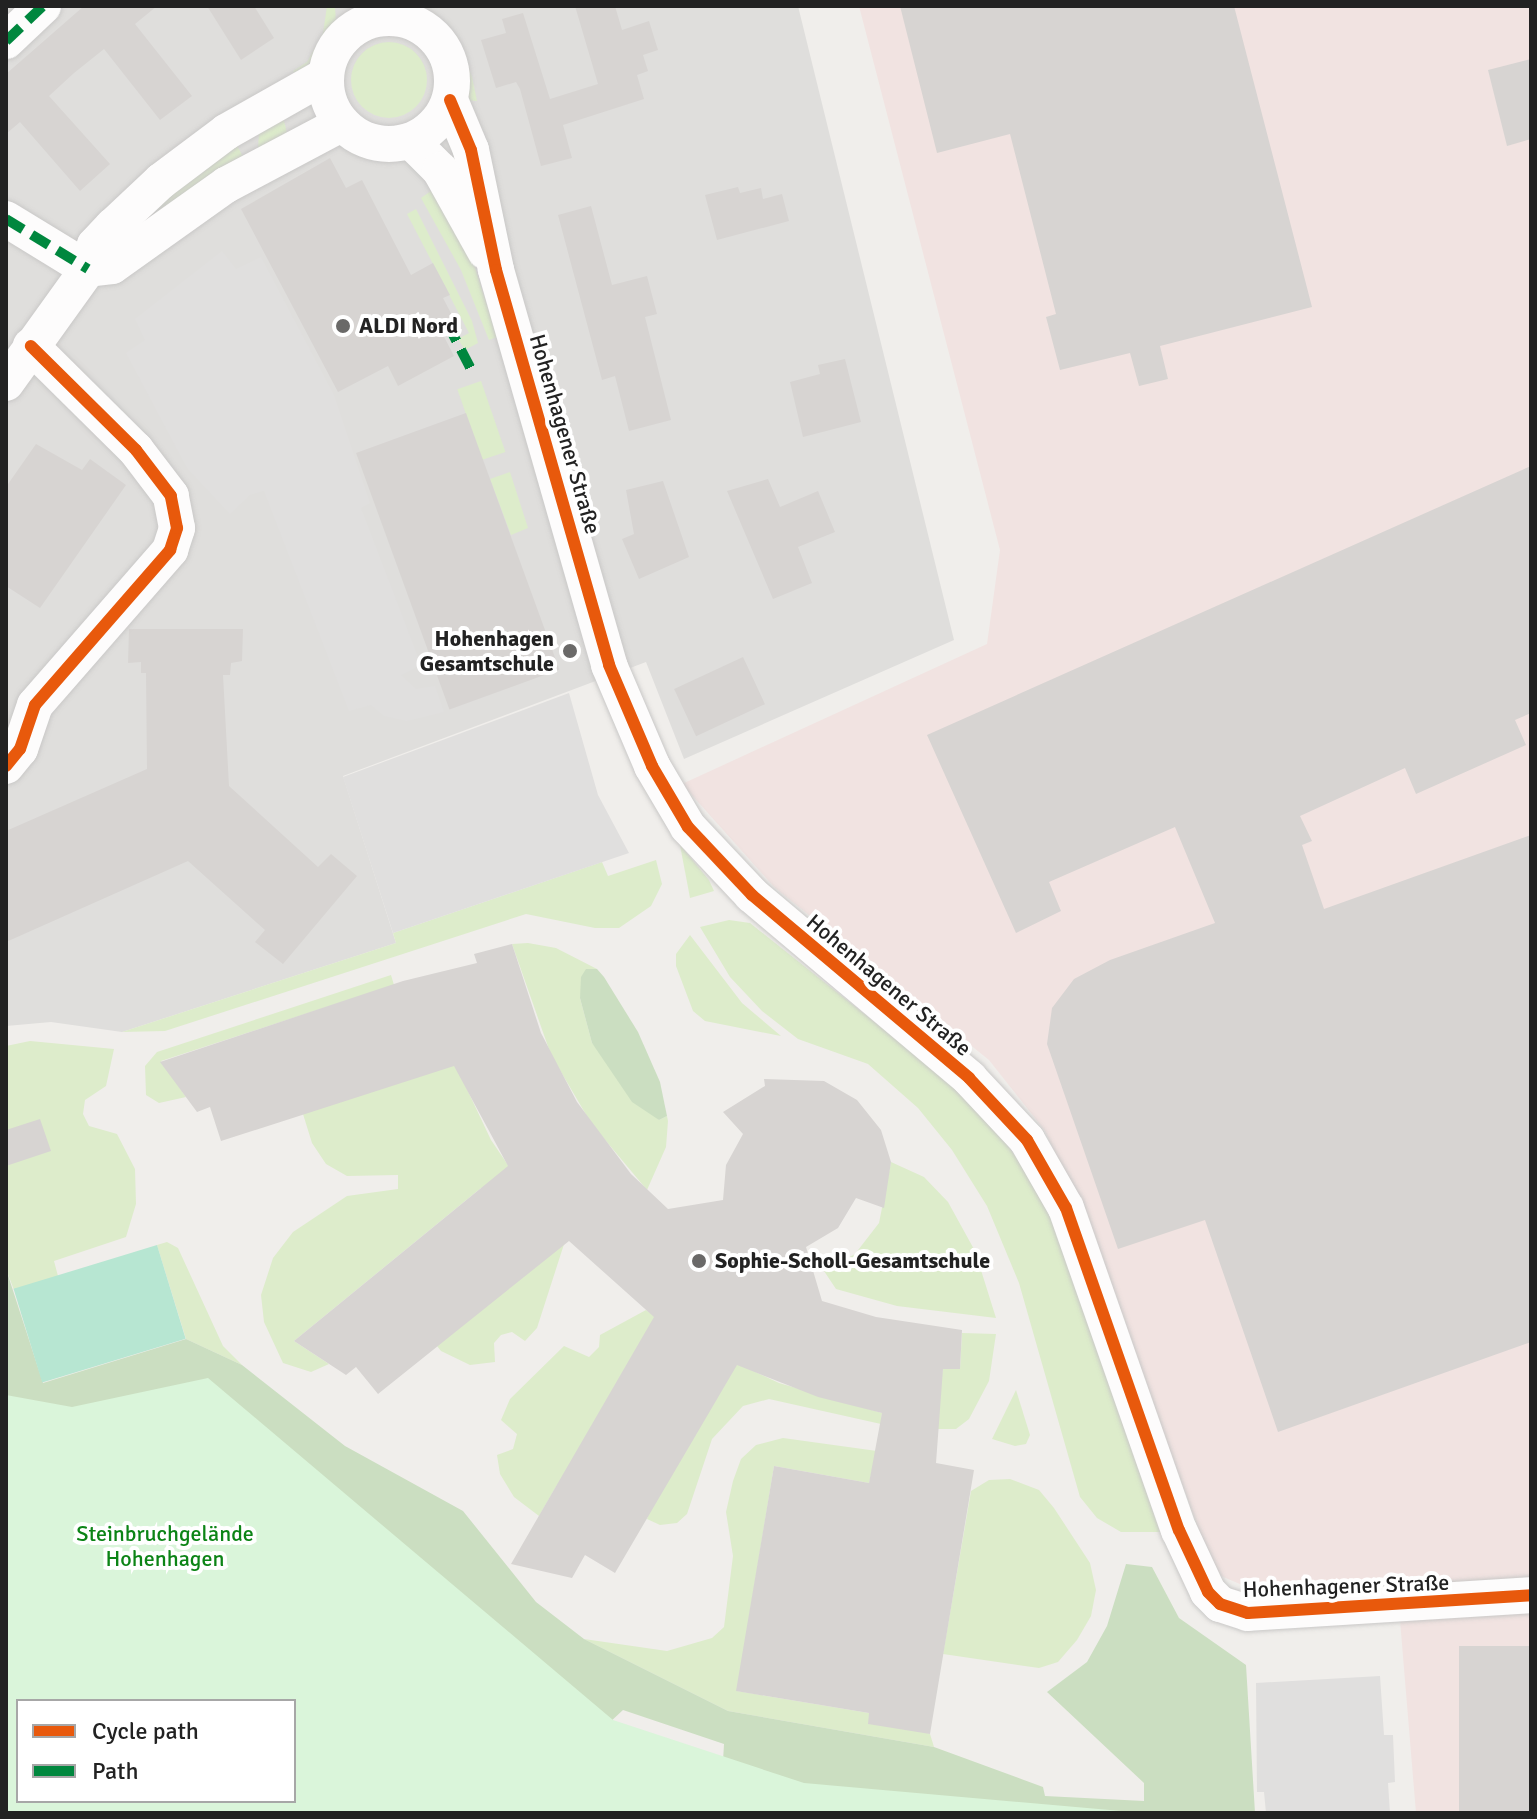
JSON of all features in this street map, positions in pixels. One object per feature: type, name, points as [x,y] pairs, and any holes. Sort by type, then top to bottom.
[{"type":"street","points":[[6,41],[43,6]]},
{"type":"street","points":[[361,14],[399,18],[429,31],[450,62],[450,100],[441,118],[411,141],[386,144],[362,139],[341,124],[331,109],[325,76],[338,43],[361,14]]},
{"type":"street","points":[[6,383],[88,269],[95,245],[161,181],[226,132],[325,76]]},
{"type":"street","name":"Hohenhagener Straße","points":[[450,100],[475,162],[496,270],[609,665],[670,800],[688,827],[752,895],[969,1078],[1027,1140],[1066,1208],[1179,1530],[1208,1592],[1220,1604],[1248,1613],[1531,1595]]},
{"type":"street","points":[[6,219],[88,269],[112,266],[226,185],[341,124]]},
{"type":"street","name":"Hohenhagener Straße","points":[[411,141],[440,170],[496,270]]},
{"type":"street","points":[[6,766],[20,749],[35,705],[170,550],[177,528],[171,496],[136,450],[31,346]]},
{"type":"shaded area","points":[[6,6],[798,6],[954,640],[684,759],[646,662],[343,776],[396,943],[122,1032],[51,1022],[6,1026]]},
{"type":"shaded area","points":[[859,6],[1531,6],[1531,1813],[1416,1813],[1397,1584],[1261,1593],[1221,1576],[1209,1557],[1083,1215],[1045,1131],[989,1060],[774,887],[682,784],[987,644],[1000,550]]},
{"type":"shaded area","points":[[222,251],[236,269],[261,257],[334,395],[370,503],[361,508],[421,665],[401,675],[416,689],[435,686],[444,712],[407,721],[384,716],[371,705],[349,711],[264,491],[250,495],[230,514],[187,468],[126,353],[145,340],[135,319]]},
{"type":"shaded area","points":[[569,693],[598,795],[629,853],[393,933],[343,777]]},
{"type":"shaded area","points":[[1380,1676],[1384,1735],[1393,1735],[1395,1782],[1388,1783],[1390,1813],[1266,1813],[1264,1792],[1257,1792],[1256,1683]]},
{"type":"green space","points":[[327,6],[335,6],[336,23],[320,54],[296,76],[293,71],[307,62],[323,33]]},
{"type":"green space","points":[[457,36],[477,101],[462,100],[464,77],[452,39]]},
{"type":"green space","points":[[389,42],[404,45],[416,53],[424,65],[427,80],[424,95],[416,107],[404,115],[389,118],[374,115],[362,107],[354,95],[351,80],[354,65],[362,53],[374,45]]},
{"type":"green space","points":[[282,113],[288,137],[258,149],[259,133]]},
{"type":"green space","points":[[235,142],[246,162],[112,254],[132,226]]},
{"type":"green space","points":[[435,188],[471,255],[497,337],[489,340],[461,270],[421,198]]},
{"type":"green space","points":[[416,209],[472,321],[478,343],[465,350],[458,339],[469,333],[407,214]]},
{"type":"green space","points":[[481,381],[505,452],[482,460],[457,389]]},
{"type":"green space","points":[[510,472],[528,528],[511,535],[490,479]]},
{"type":"green space","points":[[680,845],[709,880],[714,891],[690,898]]},
{"type":"green space","points":[[656,860],[662,884],[651,906],[619,928],[595,928],[526,914],[165,1031],[122,1032],[396,943],[393,933],[602,862],[608,876]]},
{"type":"green space","points":[[729,920],[750,923],[941,1075],[987,1117],[1024,1168],[1053,1220],[1160,1532],[1121,1532],[1097,1518],[1080,1497],[1019,1283],[987,1206],[952,1150],[918,1108],[868,1064],[798,1039],[762,1011],[730,977],[700,927]]},
{"type":"green space","points":[[690,935],[742,1003],[781,1036],[705,1021],[693,1011],[676,966],[676,954]]},
{"type":"green space","points":[[528,943],[556,948],[597,969],[587,969],[580,998],[592,1043],[659,1120],[667,1116],[666,1147],[647,1190],[591,1123],[551,1055],[512,944]]},
{"type":"green space","points":[[586,969],[597,969],[604,977],[638,1032],[660,1082],[667,1116],[659,1120],[632,1102],[592,1043],[580,998],[581,977]]},
{"type":"green space","points":[[391,975],[394,985],[161,1061],[186,1097],[159,1103],[146,1095],[145,1066],[157,1052]]},
{"type":"green space","points":[[439,1030],[491,1140],[531,1199],[481,1188],[294,1341],[329,1364],[311,1372],[283,1363],[264,1322],[261,1295],[273,1258],[293,1232],[347,1196],[398,1189],[398,1175],[347,1176],[326,1164],[312,1143],[303,1114]]},
{"type":"green space","points":[[30,1041],[114,1049],[106,1086],[85,1100],[83,1114],[89,1126],[117,1134],[135,1169],[136,1204],[126,1237],[54,1261],[58,1276],[14,1290],[6,1269],[6,1046]]},
{"type":"green space","points":[[891,1162],[924,1177],[948,1202],[975,1251],[996,1318],[897,1306],[836,1289],[824,1271],[855,1254],[879,1223]]},
{"type":"green space","points":[[566,1238],[537,1328],[525,1341],[512,1332],[501,1335],[494,1343],[495,1362],[470,1365],[441,1351],[437,1346]]},
{"type":"green space","points":[[167,1242],[178,1248],[223,1346],[242,1365],[186,1339],[157,1245]]},
{"type":"green space","points":[[157,1245],[186,1339],[42,1383],[14,1289]]},
{"type":"green space","name":"Steinbruchgelände Hohenhagen","points":[[6,1269],[43,1383],[186,1339],[242,1365],[345,1446],[463,1511],[536,1602],[584,1639],[728,1711],[934,1747],[1043,1787],[1045,1796],[1144,1801],[1144,1783],[1047,1692],[1087,1662],[1107,1626],[1126,1564],[1152,1567],[1179,1618],[1246,1665],[1255,1813],[720,1813],[724,1744],[623,1710],[594,1737],[296,1801],[296,1699],[18,1699],[6,1554]]},
{"type":"green space","points":[[646,1310],[687,1339],[557,1485],[539,1516],[514,1497],[500,1474],[497,1455],[513,1449],[517,1434],[501,1420],[510,1399],[564,1346],[589,1357],[599,1347],[600,1335]]},
{"type":"green space","points":[[962,1333],[996,1334],[989,1381],[969,1419],[956,1429],[930,1429],[943,1369],[960,1369]]},
{"type":"green space","points":[[702,1347],[779,1383],[882,1413],[881,1424],[769,1399],[743,1406],[712,1439],[687,1514],[677,1523],[660,1525],[647,1519]]},
{"type":"green space","name":"Steinbruchgelände Hohenhagen","points":[[208,1378],[613,1720],[804,1783],[1144,1813],[6,1813],[6,1395],[72,1407]]},
{"type":"green space","points":[[1016,1390],[1030,1435],[1026,1444],[1015,1446],[992,1439]]},
{"type":"green space","points":[[783,1438],[877,1451],[869,1483],[774,1466],[737,1691],[869,1713],[930,1734],[934,1747],[728,1711],[584,1639],[667,1651],[712,1638],[724,1627],[733,1556],[726,1512],[733,1481],[741,1459],[756,1445]]},
{"type":"green space","points":[[1010,1479],[1039,1490],[1054,1508],[1090,1563],[1096,1590],[1091,1616],[1077,1640],[1058,1662],[1039,1668],[943,1654],[971,1491],[989,1480]]},
{"type":"building","points":[[84,6],[157,6],[135,24],[192,96],[160,120],[104,49],[74,73],[49,96],[110,164],[80,191],[20,122],[6,134],[6,74]]},
{"type":"building","points":[[207,6],[254,6],[274,38],[241,60]]},
{"type":"building","points":[[575,6],[615,6],[622,30],[649,21],[658,50],[643,55],[648,71],[637,75],[644,99],[563,125],[572,158],[541,166],[520,89],[516,82],[496,88],[481,40],[506,33],[502,19],[523,13],[550,99],[598,84]]},
{"type":"building","points":[[900,6],[1234,6],[1312,307],[1160,346],[1168,379],[1139,386],[1130,353],[1060,370],[1046,317],[1056,314],[1010,134],[937,153]]},
{"type":"building","points":[[1531,59],[1531,139],[1507,146],[1488,70]]},
{"type":"building","points":[[330,158],[346,188],[362,180],[411,275],[433,263],[450,295],[443,298],[454,319],[439,327],[454,356],[398,386],[388,366],[338,392],[241,209]]},
{"type":"building","points":[[738,187],[740,193],[761,188],[763,199],[782,194],[789,221],[717,240],[705,195]]},
{"type":"building","points":[[591,206],[612,285],[647,276],[657,314],[645,317],[671,420],[629,431],[615,376],[602,380],[558,215]]},
{"type":"building","points":[[845,359],[861,422],[803,437],[790,382],[820,374],[818,365]]},
{"type":"building","points":[[466,413],[559,670],[449,710],[356,453]]},
{"type":"building","points":[[36,444],[82,470],[90,459],[126,485],[40,608],[6,586],[6,487]]},
{"type":"building","points":[[1531,466],[1531,713],[1515,720],[1526,745],[1416,794],[1405,768],[1300,816],[1312,841],[1302,845],[1324,909],[1531,835],[1531,1342],[1278,1432],[1205,1220],[1118,1249],[1047,1044],[1052,1008],[1074,979],[1110,960],[1215,923],[1175,827],[1049,882],[1061,911],[1016,933],[927,735]]},
{"type":"building","points":[[768,479],[780,507],[818,491],[835,532],[798,547],[812,583],[773,599],[727,491]]},
{"type":"building","points":[[663,481],[689,557],[639,579],[622,539],[634,534],[626,490]]},
{"type":"building","points":[[129,629],[243,629],[242,661],[231,663],[230,675],[223,675],[229,786],[318,867],[331,854],[357,876],[283,964],[255,942],[265,930],[188,861],[6,942],[6,831],[147,769],[146,673],[141,673],[141,662],[128,663]]},
{"type":"building","points":[[743,657],[765,704],[696,736],[674,689]]},
{"type":"building","name":"Sophie-Scholl-Gesamtschule","points":[[512,944],[541,1033],[577,1102],[631,1174],[668,1209],[723,1200],[726,1165],[743,1134],[723,1112],[765,1086],[764,1079],[824,1081],[857,1100],[881,1130],[891,1162],[884,1208],[856,1198],[838,1228],[806,1247],[822,1301],[876,1317],[962,1330],[960,1369],[943,1369],[936,1463],[974,1470],[930,1734],[868,1724],[869,1713],[736,1691],[774,1466],[869,1483],[882,1413],[818,1397],[737,1365],[615,1573],[585,1555],[572,1578],[511,1564],[654,1317],[569,1241],[378,1394],[356,1367],[346,1375],[294,1341],[508,1166],[454,1066],[221,1141],[210,1107],[197,1112],[160,1062],[403,981],[477,963],[474,954]]},
{"type":"building","points":[[40,1119],[51,1151],[6,1166],[6,1130]]},
{"type":"building","points":[[1459,1646],[1531,1646],[1531,1813],[1459,1813]]},
{"type":"marked path","points":[[6,41],[43,6]]},
{"type":"marked path","points":[[6,219],[88,269]]},
{"type":"marked path","points":[[447,323],[472,371]]},
{"type":"cycle path","points":[[450,100],[471,150],[496,270],[609,665],[652,766],[688,827],[752,895],[969,1078],[1027,1140],[1066,1208],[1179,1530],[1208,1592],[1220,1604],[1248,1613],[1531,1595]]},
{"type":"cycle path","points":[[6,766],[20,749],[35,705],[170,550],[177,528],[171,496],[136,450],[31,346]]},
{"type":"place","name":"ALDI Nord","points":[[343,326]]},
{"type":"place","name":"Hohenhagen Gesamtschule","points":[[570,651]]},
{"type":"place","name":"Sophie-Scholl-Gesamtschule","points":[[699,1261]]}]
